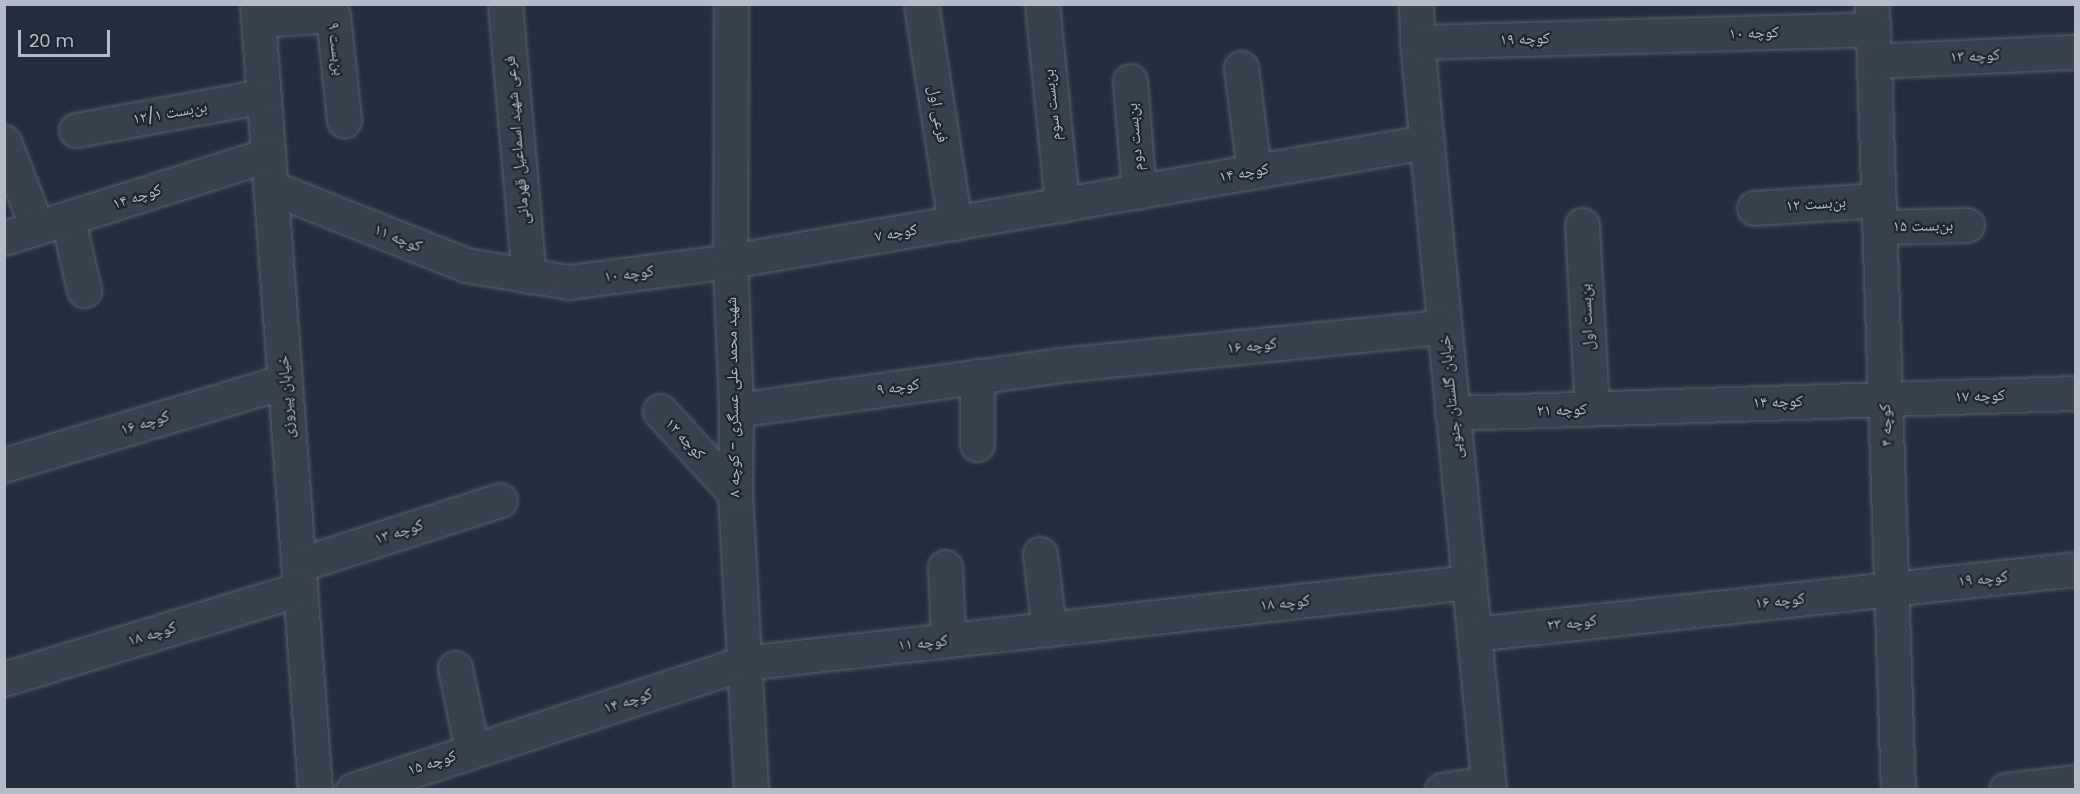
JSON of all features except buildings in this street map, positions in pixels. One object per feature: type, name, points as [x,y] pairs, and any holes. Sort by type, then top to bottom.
[{"type":"street","name":"فرعی شهید اسماعیل قهرمانی","points":[[505,4],[529,276]]},
{"type":"street","name":"شهید محمد علی عسگری - کوچه ۸","points":[[731,4],[730,261],[736,410],[735,493],[751,789]]},
{"type":"street","name":"فرعی اول","points":[[921,4],[955,223]]},
{"type":"street","name":"بن‌بست سوم","points":[[1042,4],[1062,205]]},
{"type":"street","name":"خیابان گلستان جنوبی","points":[[1416,4],[1426,142],[1488,786]]},
{"type":"street","name":"خیابان پیروزی","points":[[257,12],[315,789]]},
{"type":"street","name":"بن‌بست ۹","points":[[257,12],[333,15],[344,120]]},
{"type":"street","name":"کوچه ۱۰","points":[[1634,36],[1873,17]]},
{"type":"street","name":"کوچه ۴","points":[[1873,17],[1898,789]]},
{"type":"street","name":"کوچه ۱۹","points":[[1417,42],[1634,36]]},
{"type":"street","name":"کوچه ۱۳","points":[[1874,61],[2076,52]]},
{"type":"street","points":[[1241,68],[1254,171]]},
{"type":"street","name":"بن‌بست دوم","points":[[1130,81],[1139,192]]},
{"type":"street","name":"بن‌بست ۱۲/۱","points":[[76,130],[264,96]]},
{"type":"street","points":[[4,142],[37,227]]},
{"type":"street","name":"کوچه ۱۴","points":[[1062,205],[1426,142]]},
{"type":"street","name":"کوچه ۱۴","points":[[4,238],[68,220],[268,155]]},
{"type":"street","name":"کوچه ۱۱","points":[[270,187],[466,265],[529,276]]},
{"type":"street","name":"کوچه ۷","points":[[730,261],[1062,205]]},
{"type":"street","name":"بن‌بست ۱۲","points":[[1754,208],[1879,213]]},
{"type":"street","name":"بن‌بست ۱۵","points":[[1879,213],[1967,225]]},
{"type":"street","points":[[68,220],[84,290]]},
{"type":"street","name":"بن‌بست اول","points":[[1582,225],[1592,409]]},
{"type":"street","name":"کوچه ۱۰","points":[[529,276],[569,282],[730,261]]},
{"type":"street","name":"کوچه ۱۶","points":[[1060,365],[1444,327]]},
{"type":"street","name":"کوچه ۹","points":[[736,410],[1060,365]]},
{"type":"street","points":[[977,376],[977,444]]},
{"type":"street","name":"کوچه ۱۶","points":[[4,465],[285,381]]},
{"type":"street","name":"کوچه ۱۷","points":[[1885,398],[2076,393]]},
{"type":"street","name":"کوچه ۱۴","points":[[1671,406],[1885,398]]},
{"type":"street","name":"کوچه ۲۱","points":[[1452,413],[1671,406]]},
{"type":"street","name":"کوچه ۱۲","points":[[660,411],[735,493]]},
{"type":"street","name":"کوچه ۱۳","points":[[299,577],[500,500]]},
{"type":"street","points":[[1040,554],[1049,629]]},
{"type":"street","points":[[945,567],[948,640]]},
{"type":"street","name":"کوچه ۱۹","points":[[1891,589],[2076,569]]},
{"type":"street","name":"کوچه ۱۸","points":[[4,679],[299,577]]},
{"type":"street","name":"کوچه ۱۸","points":[[1102,623],[1468,582]]},
{"type":"street","name":"کوچه ۱۶","points":[[1670,613],[1891,589]]},
{"type":"street","name":"کوچه ۲۳","points":[[1474,634],[1670,613]]},
{"type":"street","name":"کوچه ۱۱","points":[[744,663],[1102,623]]},
{"type":"street","name":"کوچه ۱۴","points":[[511,738],[744,663]]},
{"type":"street","points":[[455,668],[472,750]]},
{"type":"street","name":"کوچه ۱۵","points":[[352,789],[511,738]]},
{"type":"street","points":[[2006,789],[2076,782]]},
{"type":"street","points":[[1442,789],[1488,786]]}]
